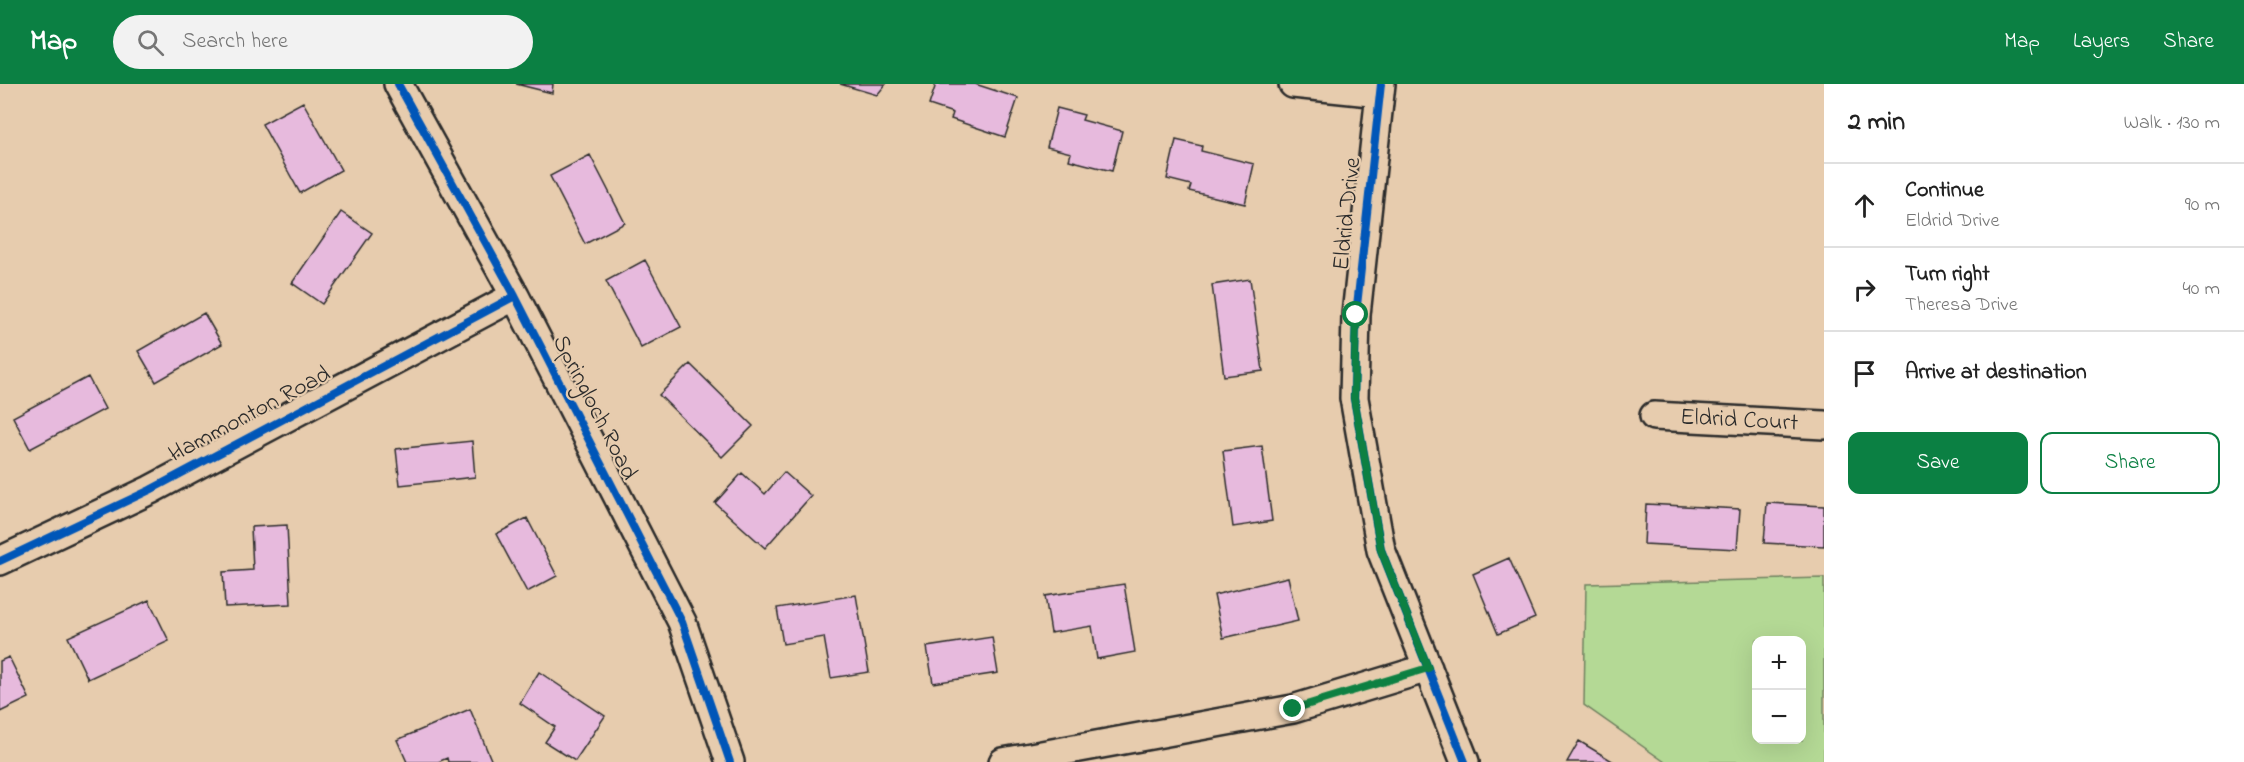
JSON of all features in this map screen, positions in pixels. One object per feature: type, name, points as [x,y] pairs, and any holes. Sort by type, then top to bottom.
[{"type":"street","name":"Springloch Road","points":[[398,84],[515,296],[682,622],[730,762]]},
{"type":"street","points":[[1293,84],[1381,88]]},
{"type":"street","name":"Eldrid Drive","points":[[1381,88],[1356,315],[1354,398],[1381,550],[1465,762]]},
{"type":"street","name":"Hammonton Road","points":[[0,561],[150,490],[515,296]]},
{"type":"street","name":"Eldrid Court","points":[[1654,416],[1824,425]]},
{"type":"street","points":[[1003,762],[1293,709],[1428,668]]},
{"type":"green space","points":[[1824,578],[1824,762],[1665,762],[1584,705],[1586,584]]},
{"type":"building","points":[[516,84],[553,84],[552,93]]},
{"type":"building","points":[[840,84],[886,84],[877,95]]},
{"type":"building","points":[[936,84],[975,84],[1018,98],[1005,137],[951,119],[953,113],[929,105]]},
{"type":"building","points":[[303,102],[341,170],[300,193],[262,124]]},
{"type":"building","points":[[1057,108],[1084,115],[1082,120],[1122,131],[1112,171],[1069,160],[1071,153],[1047,147]]},
{"type":"building","points":[[1176,140],[1202,146],[1201,151],[1254,164],[1245,204],[1189,191],[1191,185],[1167,179]]},
{"type":"building","points":[[590,155],[625,223],[585,244],[550,176]]},
{"type":"building","points":[[341,212],[372,233],[322,304],[292,283]]},
{"type":"building","points":[[645,260],[681,327],[641,348],[606,281]]},
{"type":"building","points":[[1250,279],[1263,371],[1224,376],[1212,285]]},
{"type":"building","points":[[204,313],[222,344],[156,382],[138,351]]},
{"type":"building","points":[[690,364],[753,426],[722,457],[659,395]]},
{"type":"building","points":[[88,377],[105,409],[30,449],[13,417]]},
{"type":"building","points":[[472,441],[475,477],[400,485],[396,449]]},
{"type":"building","points":[[1262,446],[1272,521],[1233,527],[1223,451]]},
{"type":"building","points":[[784,472],[811,496],[765,548],[715,503],[742,473],[765,494]]},
{"type":"building","points":[[1767,503],[1824,506],[1824,546],[1764,543]]},
{"type":"building","points":[[1646,504],[1740,509],[1737,549],[1644,544]]},
{"type":"building","points":[[527,518],[557,576],[527,592],[496,534]]},
{"type":"building","points":[[287,525],[291,604],[225,607],[223,572],[253,570],[251,527]]},
{"type":"building","points":[[1509,558],[1535,618],[1498,634],[1473,574]]},
{"type":"building","points":[[1288,577],[1298,621],[1223,638],[1214,595]]},
{"type":"building","points":[[1124,584],[1135,652],[1097,659],[1092,626],[1051,633],[1045,596]]},
{"type":"building","points":[[856,595],[869,672],[831,678],[824,637],[783,644],[777,608]]},
{"type":"building","points":[[149,600],[169,641],[88,679],[68,637]]},
{"type":"building","points":[[992,637],[998,673],[933,683],[927,647]]},
{"type":"building","points":[[9,657],[29,698],[0,712],[0,661]]},
{"type":"building","points":[[539,672],[605,716],[575,761],[545,742],[555,727],[520,703]]},
{"type":"building","points":[[470,709],[492,762],[448,762],[447,758],[438,762],[407,762],[397,740]]},
{"type":"building","points":[[1579,741],[1614,762],[1567,762]]},
{"type":"cycle path","points":[[398,84],[515,296],[682,622],[730,762]]},
{"type":"cycle path","points":[[1381,84],[1356,315],[1354,398],[1381,550],[1465,762]]},
{"type":"cycle path","points":[[0,561],[150,490],[515,296]]},
{"type":"route","points":[[1293,709],[1428,668],[1381,550],[1354,398],[1356,315]]}]
